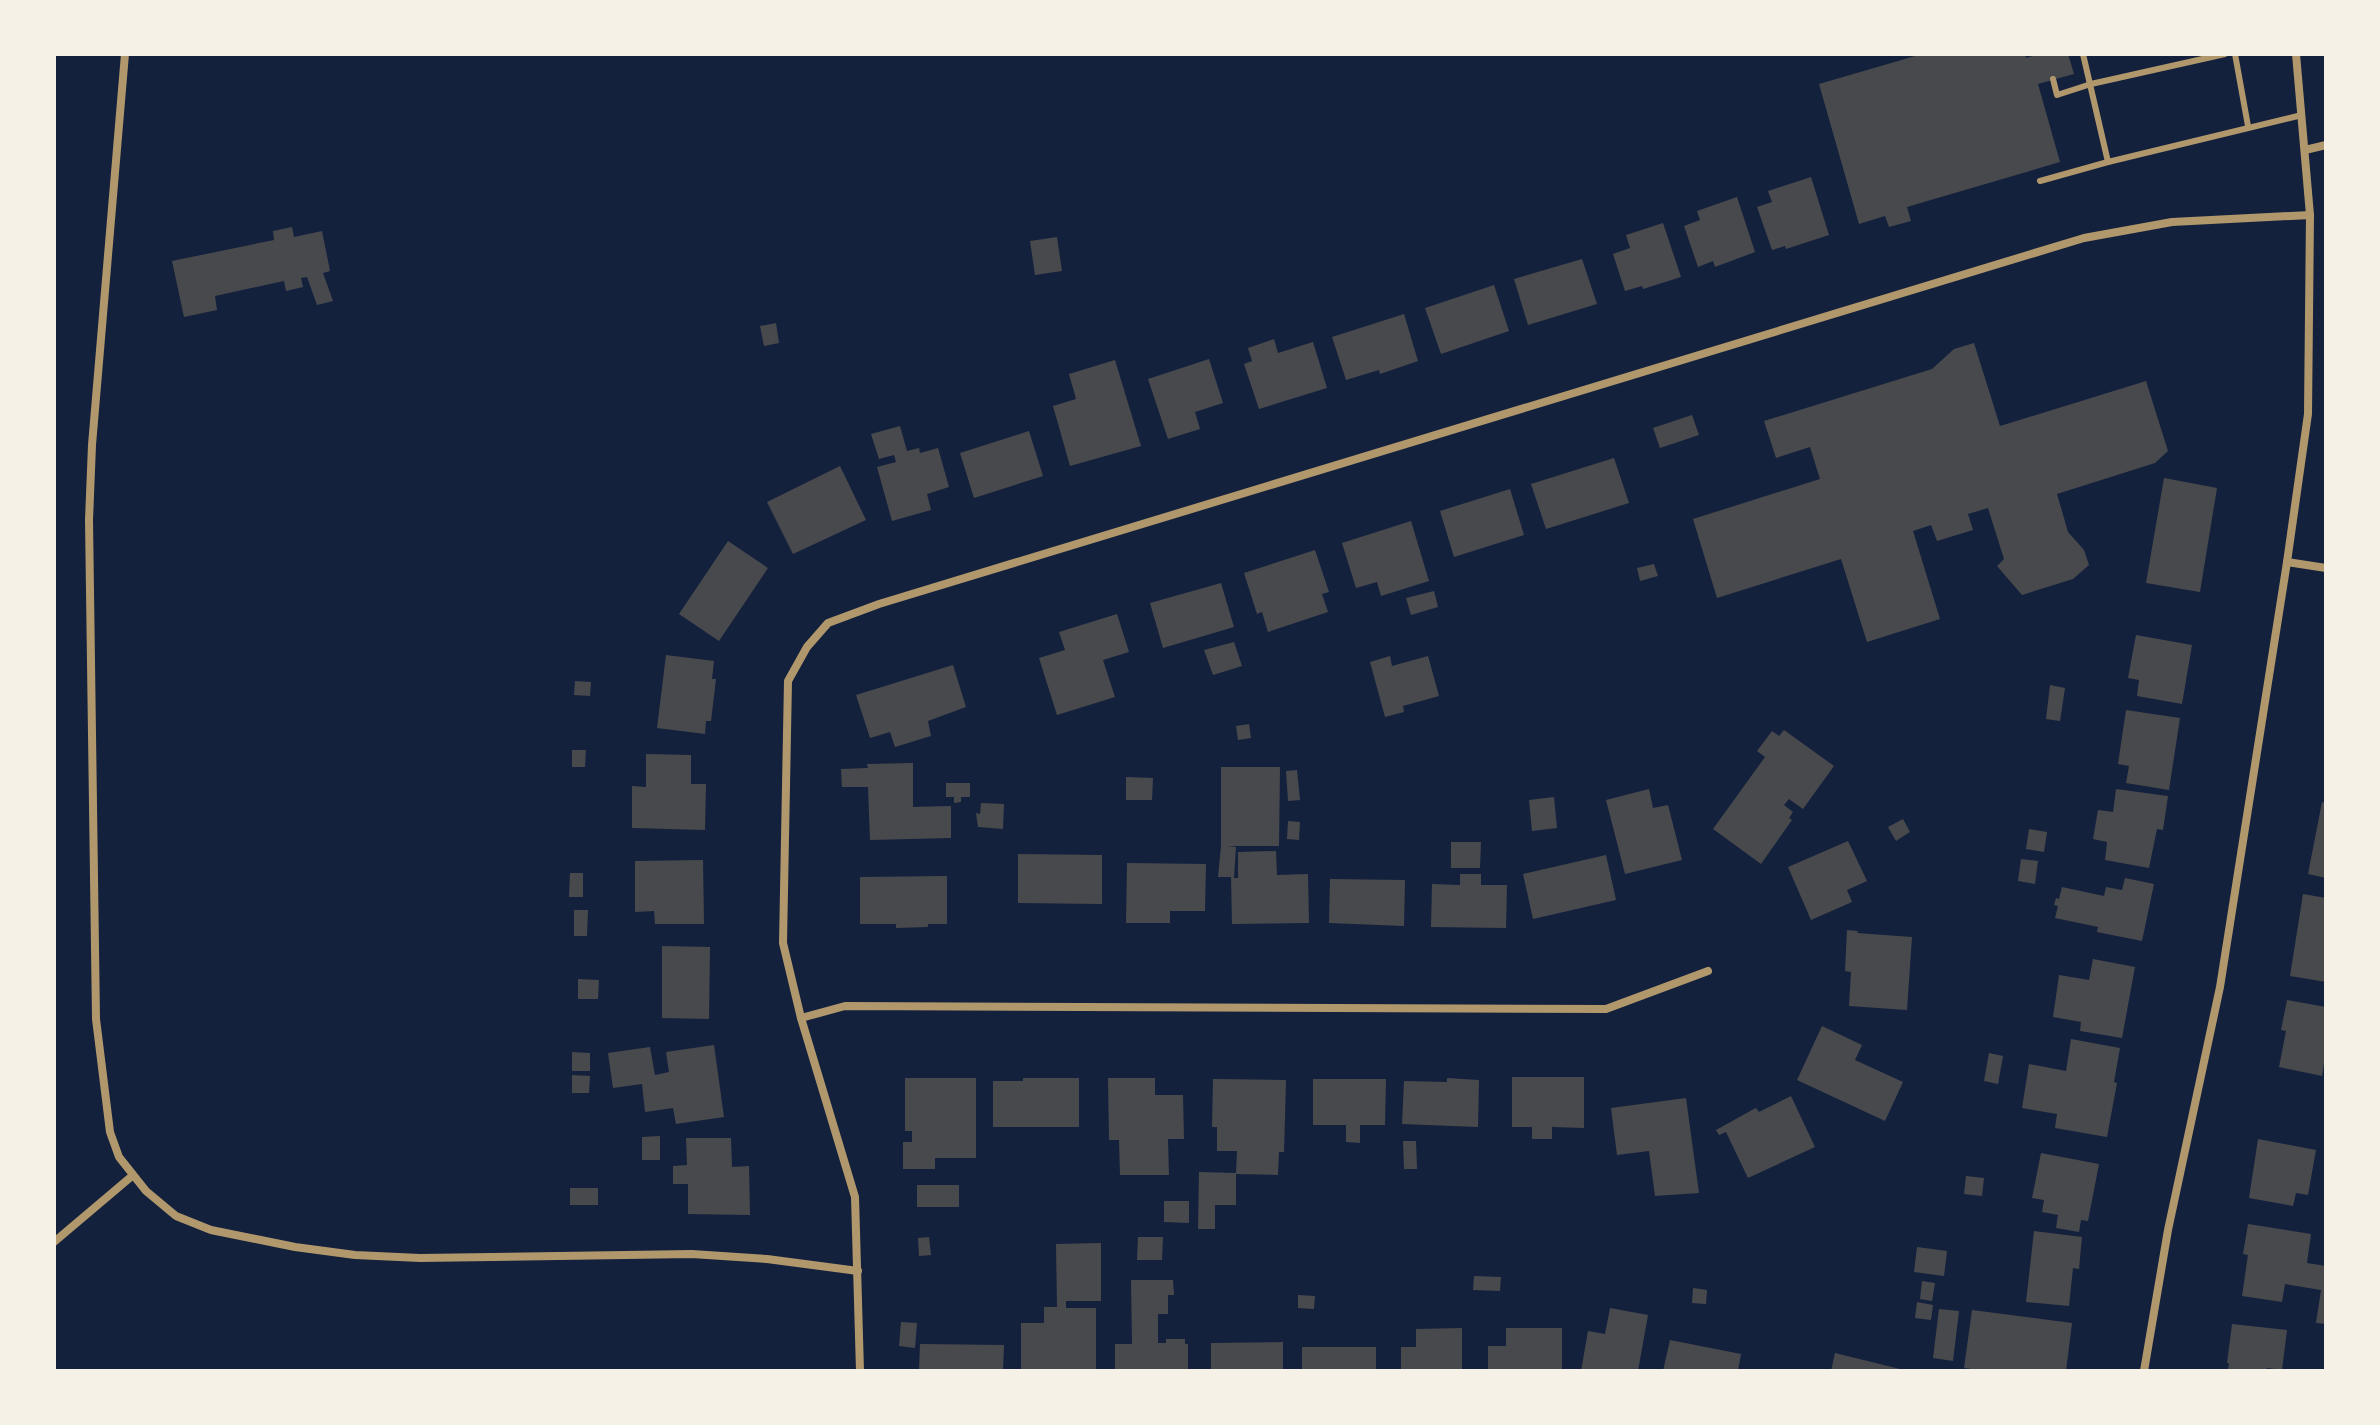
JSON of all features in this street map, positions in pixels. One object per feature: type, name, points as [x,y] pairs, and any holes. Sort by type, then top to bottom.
[{"type":"street","points":[[125,54],[92,445],[89,520],[96,1019],[110,1132],[119,1157],[132,1176],[176,1216],[211,1230],[295,1247],[355,1255],[420,1258],[704,1255],[767,1259],[858,1271]]},
{"type":"street","points":[[2144,1371],[2168,1230],[2220,987],[2308,414],[2310,215],[2296,54]]},
{"type":"street","points":[[2305,150],[2326,145]]},
{"type":"street","points":[[860,1371],[855,1197],[801,1018],[783,943],[788,681],[807,647],[828,623],[879,604],[2084,238],[2172,222],[2310,215]]},
{"type":"street","points":[[2287,562],[2326,568]]},
{"type":"street","points":[[801,1018],[845,1006],[1606,1009],[1708,971]]},
{"type":"street","points":[[54,1242],[132,1176]]},
{"type":"lane","points":[[2083,54],[2108,162]]},
{"type":"lane","points":[[2053,79],[2057,95],[2091,84],[2225,54]]},
{"type":"lane","points":[[2235,54],[2248,126]]},
{"type":"lane","points":[[2040,181],[2248,126],[2302,115]]},
{"type":"building","points":[[1922,54],[2025,54],[2026,58],[2039,54],[2068,54],[2074,74],[2038,84],[2060,162],[1907,207],[1911,221],[1889,227],[1885,216],[1859,224],[1819,84]]},
{"type":"building","points":[[1811,177],[1829,235],[1786,249],[1785,246],[1772,250],[1757,207],[1772,202],[1768,191]]},
{"type":"building","points":[[1737,197],[1755,252],[1715,267],[1713,261],[1698,267],[1684,226],[1700,220],[1697,211]]},
{"type":"building","points":[[1663,223],[1681,277],[1643,289],[1642,286],[1625,291],[1613,254],[1630,248],[1626,235]]},
{"type":"building","points":[[292,227],[294,237],[322,231],[330,271],[323,273],[333,301],[317,305],[307,277],[301,278],[303,287],[286,291],[284,281],[215,296],[217,310],[184,317],[172,261],[274,240],[273,231]]},
{"type":"building","points":[[1057,237],[1062,271],[1035,275],[1030,241]]},
{"type":"building","points":[[1582,259],[1597,304],[1528,325],[1514,279]]},
{"type":"building","points":[[1494,285],[1509,331],[1441,354],[1425,308]]},
{"type":"building","points":[[1404,314],[1418,361],[1380,374],[1379,370],[1346,380],[1332,337]]},
{"type":"building","points":[[776,323],[779,343],[764,346],[760,326]]},
{"type":"building","points":[[1274,339],[1278,353],[1313,342],[1327,388],[1259,409],[1244,364],[1252,361],[1248,348]]},
{"type":"building","points":[[1974,343],[2000,426],[2146,381],[2168,451],[2155,463],[2057,494],[2068,532],[2084,550],[2089,565],[2073,579],[2022,595],[1997,566],[2004,559],[1988,508],[1968,514],[1973,530],[1937,541],[1931,525],[1913,531],[1940,619],[1867,642],[1841,559],[1717,598],[1693,519],[1820,479],[1810,447],[1776,458],[1764,421],[1932,369],[1954,349]]},
{"type":"building","points":[[1209,359],[1223,403],[1195,412],[1200,429],[1168,439],[1148,379]]},
{"type":"building","points":[[1115,360],[1141,446],[1070,466],[1053,406],[1076,399],[1069,374]]},
{"type":"building","points":[[1692,415],[1699,435],[1660,448],[1653,428]]},
{"type":"building","points":[[900,426],[907,451],[919,448],[920,453],[938,448],[949,487],[927,494],[931,510],[892,521],[877,467],[896,462],[894,455],[879,459],[871,434]]},
{"type":"building","points":[[1029,431],[1043,476],[974,498],[960,453]]},
{"type":"building","points":[[1614,458],[1629,503],[1546,529],[1531,484]]},
{"type":"building","points":[[840,466],[866,520],[793,554],[767,502]]},
{"type":"building","points":[[2164,478],[2217,488],[2200,592],[2146,583]]},
{"type":"building","points":[[1510,489],[1524,535],[1454,557],[1440,511]]},
{"type":"building","points":[[1411,521],[1429,581],[1381,596],[1377,582],[1356,588],[1342,543]]},
{"type":"building","points":[[728,541],[768,568],[719,641],[679,614]]},
{"type":"building","points":[[1315,550],[1329,592],[1322,594],[1328,612],[1268,632],[1262,612],[1257,614],[1244,573]]},
{"type":"building","points":[[1654,564],[1658,576],[1640,581],[1637,568]]},
{"type":"building","points":[[1221,583],[1234,627],[1163,648],[1150,603]]},
{"type":"building","points":[[1434,591],[1438,607],[1411,615],[1406,598]]},
{"type":"building","points":[[1117,614],[1129,652],[1103,660],[1115,697],[1057,715],[1039,658],[1065,650],[1059,632]]},
{"type":"building","points":[[2136,635],[2192,645],[2182,704],[2137,696],[2139,680],[2128,678]]},
{"type":"building","points":[[1234,642],[1242,666],[1213,675],[1204,650]]},
{"type":"building","points":[[666,655],[714,661],[712,679],[716,679],[711,721],[706,721],[705,734],[657,728]]},
{"type":"building","points":[[1390,656],[1392,666],[1428,656],[1439,696],[1403,706],[1404,712],[1385,717],[1370,662]]},
{"type":"building","points":[[953,665],[966,707],[928,721],[931,736],[895,747],[890,732],[870,738],[856,695]]},
{"type":"building","points":[[575,681],[591,682],[590,696],[574,695]]},
{"type":"building","points":[[2050,685],[2065,688],[2060,721],[2046,719]]},
{"type":"building","points":[[2126,710],[2180,718],[2169,790],[2126,783],[2129,766],[2118,764]]},
{"type":"building","points":[[1249,724],[1251,738],[1238,740],[1236,726]]},
{"type":"building","points":[[1784,730],[1834,766],[1803,809],[1789,799],[1784,805],[1793,812],[1789,818],[1792,820],[1761,864],[1713,829],[1765,757],[1757,751],[1772,731],[1779,736]]},
{"type":"building","points":[[572,750],[586,750],[585,767],[572,767]]},
{"type":"building","points":[[646,754],[691,755],[691,784],[706,784],[705,830],[632,828],[632,786],[646,787]]},
{"type":"building","points":[[913,763],[913,807],[951,806],[951,838],[870,840],[868,787],[842,787],[841,769],[868,768],[867,764]]},
{"type":"building","points":[[1221,767],[1280,767],[1279,846],[1227,846],[1236,847],[1234,878],[1238,878],[1238,852],[1276,851],[1277,875],[1308,874],[1309,923],[1232,924],[1231,877],[1218,877]]},
{"type":"building","points":[[1297,770],[1300,800],[1288,801],[1286,771]]},
{"type":"building","points":[[1126,777],[1153,778],[1152,800],[1126,800]]},
{"type":"building","points":[[946,783],[970,783],[970,797],[961,797],[961,802],[954,803],[954,797],[946,797]]},
{"type":"building","points":[[1649,789],[1653,808],[1668,805],[1682,860],[1625,874],[1606,800]]},
{"type":"building","points":[[2116,789],[2168,796],[2163,830],[2157,829],[2149,868],[2105,860],[2107,842],[2093,839],[2098,810],[2113,812]]},
{"type":"building","points":[[1554,797],[1557,828],[1532,831],[1529,800]]},
{"type":"building","points":[[2322,802],[2326,803],[2326,878],[2308,874]]},
{"type":"building","points":[[981,803],[1004,804],[1003,829],[978,827],[976,813],[980,814]]},
{"type":"building","points":[[1903,819],[1910,832],[1896,841],[1888,827]]},
{"type":"building","points":[[1288,821],[1300,822],[1299,840],[1287,839]]},
{"type":"building","points":[[2029,829],[2047,832],[2044,852],[2026,849]]},
{"type":"building","points":[[1848,841],[1867,881],[1847,890],[1852,902],[1811,920],[1788,867]]},
{"type":"building","points":[[1451,842],[1481,842],[1480,868],[1451,868]]},
{"type":"building","points":[[1018,854],[1102,855],[1102,904],[1018,903]]},
{"type":"building","points":[[1606,855],[1616,900],[1533,919],[1523,874]]},
{"type":"building","points":[[2021,859],[2038,861],[2035,884],[2018,881]]},
{"type":"building","points":[[703,860],[704,924],[655,924],[654,911],[635,912],[635,861]]},
{"type":"building","points":[[1127,863],[1206,864],[1205,911],[1170,911],[1170,923],[1126,923]]},
{"type":"building","points":[[570,873],[583,873],[583,897],[569,897]]},
{"type":"building","points":[[1460,874],[1481,874],[1481,885],[1507,885],[1506,928],[1431,927],[1432,884],[1460,885]]},
{"type":"building","points":[[947,876],[947,924],[896,928],[896,924],[860,924],[860,877]]},
{"type":"building","points":[[2125,878],[2154,884],[2142,941],[2097,932],[2098,927],[2055,918],[2058,906],[2054,905],[2062,887],[2104,896],[2106,887],[2122,890]]},
{"type":"building","points":[[1330,879],[1405,880],[1404,926],[1329,923]]},
{"type":"building","points":[[2303,894],[2326,898],[2326,982],[2290,976]]},
{"type":"building","points":[[574,910],[588,910],[587,936],[574,936]]},
{"type":"building","points":[[1847,930],[1912,937],[1907,1010],[1849,1006],[1851,972],[1845,971]]},
{"type":"building","points":[[662,946],[710,947],[709,1019],[662,1018]]},
{"type":"building","points":[[2093,959],[2135,967],[2122,1038],[2080,1031],[2081,1022],[2053,1017],[2059,975],[2089,980]]},
{"type":"building","points":[[578,979],[599,980],[598,999],[578,999]]},
{"type":"building","points":[[2287,1000],[2326,1007],[2326,1064],[2322,1076],[2279,1067],[2286,1031],[2281,1030]]},
{"type":"building","points":[[1822,1026],[1862,1045],[1855,1060],[1903,1082],[1885,1121],[1797,1080]]},
{"type":"building","points":[[2071,1039],[2120,1048],[2107,1137],[2055,1128],[2057,1114],[2022,1108],[2029,1064],[2066,1071]]},
{"type":"building","points":[[714,1045],[724,1117],[676,1124],[673,1108],[645,1112],[642,1084],[613,1088],[608,1053],[650,1047],[655,1075],[669,1072],[666,1052]]},
{"type":"building","points":[[572,1052],[590,1053],[590,1071],[572,1071]]},
{"type":"building","points":[[1989,1053],[2003,1056],[1998,1084],[1984,1081]]},
{"type":"building","points":[[572,1075],[590,1076],[589,1093],[572,1093]]},
{"type":"building","points":[[1512,1077],[1584,1077],[1584,1128],[1552,1127],[1552,1139],[1532,1139],[1532,1127],[1512,1127]]},
{"type":"building","points":[[905,1078],[976,1078],[976,1158],[935,1158],[935,1169],[903,1169],[903,1142],[912,1142],[912,1131],[905,1131]]},
{"type":"building","points":[[1023,1078],[1079,1078],[1079,1127],[993,1127],[993,1081],[1023,1081]]},
{"type":"building","points":[[1108,1078],[1155,1078],[1155,1095],[1183,1095],[1184,1139],[1168,1139],[1169,1175],[1120,1175],[1119,1140],[1109,1140]]},
{"type":"building","points":[[1447,1078],[1479,1080],[1478,1127],[1402,1124],[1404,1081],[1447,1082]]},
{"type":"building","points":[[1213,1079],[1286,1080],[1284,1152],[1279,1152],[1278,1175],[1236,1174],[1236,1205],[1215,1205],[1215,1229],[1198,1229],[1199,1172],[1236,1173],[1237,1151],[1217,1151],[1217,1127],[1212,1127]]},
{"type":"building","points":[[1313,1079],[1386,1079],[1385,1125],[1360,1125],[1360,1143],[1346,1142],[1346,1125],[1313,1125]]},
{"type":"building","points":[[1791,1096],[1815,1147],[1748,1178],[1726,1132],[1719,1135],[1716,1130],[1756,1108],[1759,1112]]},
{"type":"building","points":[[1686,1098],[1699,1193],[1655,1196],[1649,1151],[1617,1155],[1611,1108]]},
{"type":"building","points":[[660,1136],[660,1160],[642,1160],[642,1137]]},
{"type":"building","points":[[686,1138],[731,1138],[732,1167],[749,1166],[750,1215],[688,1214],[688,1184],[673,1184],[673,1166],[687,1165]]},
{"type":"building","points":[[2258,1139],[2316,1150],[2308,1195],[2296,1193],[2293,1206],[2249,1198]]},
{"type":"building","points":[[1403,1141],[1416,1141],[1417,1169],[1404,1169]]},
{"type":"building","points":[[2041,1153],[2099,1164],[2088,1221],[2081,1220],[2079,1232],[2056,1228],[2058,1215],[2042,1212],[2044,1200],[2032,1198]]},
{"type":"building","points":[[1966,1176],[1984,1178],[1982,1196],[1964,1194]]},
{"type":"building","points":[[917,1185],[959,1185],[959,1207],[917,1207]]},
{"type":"building","points":[[570,1188],[598,1188],[598,1205],[570,1205]]},
{"type":"building","points":[[1164,1201],[1189,1201],[1189,1223],[1164,1222]]},
{"type":"building","points":[[2248,1224],[2311,1234],[2307,1263],[2326,1266],[2326,1324],[2316,1323],[2321,1290],[2285,1284],[2282,1302],[2242,1296],[2248,1255],[2243,1254]]},
{"type":"building","points":[[2034,1231],[2082,1237],[2079,1269],[2073,1268],[2069,1306],[2026,1302]]},
{"type":"building","points":[[929,1237],[931,1255],[919,1256],[918,1238]]},
{"type":"building","points":[[1138,1237],[1163,1237],[1162,1260],[1137,1260]]},
{"type":"building","points":[[1101,1243],[1101,1301],[1066,1301],[1066,1308],[1096,1308],[1096,1371],[1021,1371],[1021,1323],[1044,1323],[1044,1307],[1057,1307],[1056,1244]]},
{"type":"building","points":[[1917,1247],[1947,1251],[1944,1276],[1914,1272]]},
{"type":"building","points":[[1474,1276],[1501,1277],[1500,1291],[1473,1290]]},
{"type":"building","points":[[1131,1280],[1173,1280],[1174,1295],[1168,1295],[1168,1314],[1158,1314],[1158,1343],[1166,1343],[1166,1339],[1185,1339],[1185,1344],[1188,1344],[1188,1371],[1115,1371],[1115,1344],[1132,1344]]},
{"type":"building","points":[[1922,1281],[1935,1283],[1932,1301],[1920,1299]]},
{"type":"building","points":[[1693,1288],[1707,1290],[1706,1304],[1692,1303]]},
{"type":"building","points":[[1298,1295],[1315,1296],[1314,1309],[1298,1308]]},
{"type":"building","points":[[1917,1302],[1933,1305],[1931,1320],[1915,1318]]},
{"type":"building","points":[[1610,1308],[1648,1315],[1638,1371],[1581,1371],[1588,1331],[1605,1334]]},
{"type":"building","points":[[1939,1309],[1959,1311],[1953,1361],[1933,1358]]},
{"type":"building","points":[[1972,1310],[2072,1323],[2066,1371],[1964,1368]]},
{"type":"building","points":[[901,1322],[917,1323],[915,1348],[899,1346]]},
{"type":"building","points":[[2232,1324],[2287,1330],[2282,1370],[2228,1371]]},
{"type":"building","points":[[1462,1328],[1462,1371],[1401,1371],[1401,1347],[1416,1347],[1416,1329]]},
{"type":"building","points":[[1506,1328],[1562,1328],[1562,1371],[1488,1371],[1488,1346],[1506,1346]]},
{"type":"building","points":[[1670,1340],[1741,1354],[1738,1371],[1663,1371]]},
{"type":"building","points":[[1283,1342],[1283,1371],[1211,1371],[1211,1343]]},
{"type":"building","points":[[920,1344],[1004,1345],[1003,1371],[919,1371]]},
{"type":"building","points":[[1302,1347],[1376,1347],[1376,1371],[1302,1371]]},
{"type":"building","points":[[1835,1353],[1904,1370],[1904,1371],[1831,1371]]}]
